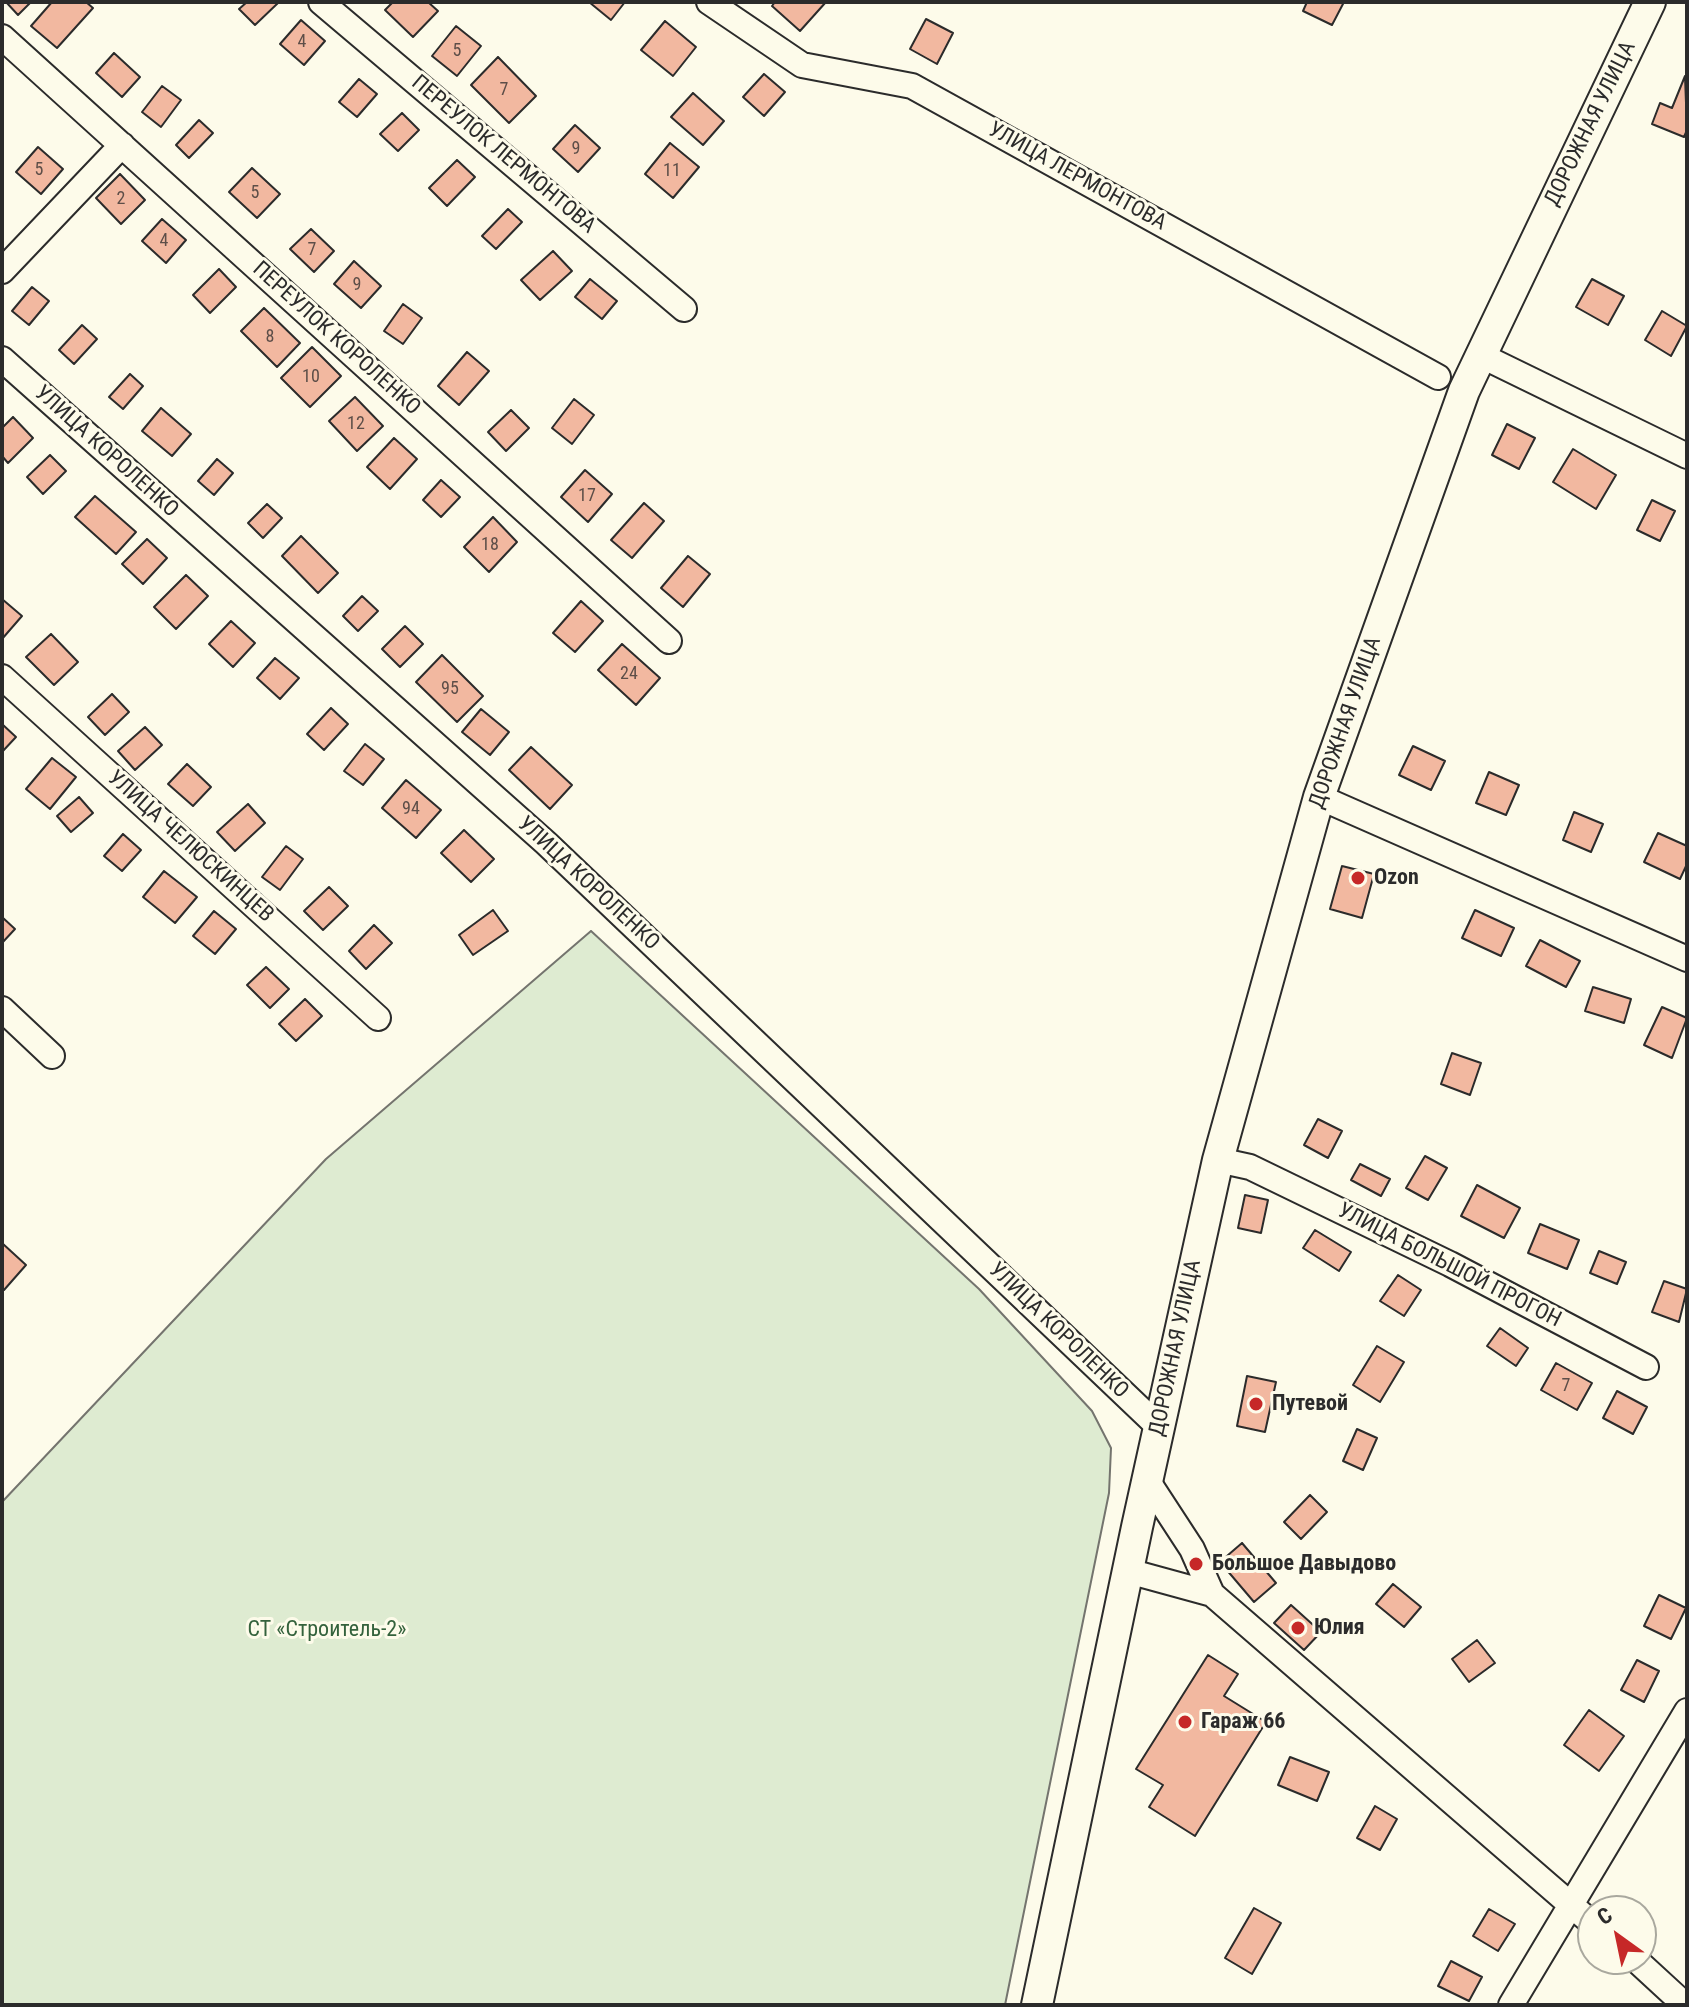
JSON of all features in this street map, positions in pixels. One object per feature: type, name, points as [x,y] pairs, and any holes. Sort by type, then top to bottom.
[{"type":"main road","name":"ДОРОЖНАЯ УЛИЦА","points":[[1037,2005],[1147,1480],[1218,1160],[1319,797],[1464,391],[1650,2]]},
{"type":"street","name":"ПЕРЕУЛОК ЛЕРМОНТОВА","points":[[321,2],[684,309]]},
{"type":"street","name":"УЛИЦА ЛЕРМОНТОВА","points":[[709,2],[802,65],[912,86],[1438,377]]},
{"type":"street","name":"ПЕРЕУЛОК КОРОЛЕНКО","points":[[2,37],[669,641]]},
{"type":"street","points":[[2,271],[122,145]]},
{"type":"street","points":[[1480,355],[1687,456]]},
{"type":"street","name":"УЛИЦА КОРОЛЕНКО","points":[[2,359],[546,843],[1159,1427]]},
{"type":"street","name":"УЛИЦА ЧЕЛЮСКИНЦЕВ","points":[[2,677],[378,1018]]},
{"type":"street","points":[[1319,797],[1687,959]]},
{"type":"street","points":[[2,1009],[52,1056]]},
{"type":"street","name":"УЛИЦА БОЛЬШОЙ ПРОГОН","points":[[1218,1160],[1250,1167],[1450,1264],[1646,1367]]},
{"type":"street","points":[[1147,1480],[1192,1549],[1212,1594],[1577,1911]]},
{"type":"street","points":[[1128,1571],[1212,1594]]},
{"type":"street","points":[[1511,2005],[1687,1711]]},
{"type":"street","points":[[1652,1975],[1685,2005]]},
{"type":"green space","name":"СТ «Строитель-2»","points":[[591,931],[979,1289],[1092,1411],[1111,1448],[1109,1493],[1005,2005],[2,2005],[2,1502],[326,1159]]},
{"type":"building","points":[[6,2],[31,2],[18,15]]},
{"type":"building","points":[[52,2],[86,2],[93,8],[57,48],[31,26]]},
{"type":"building","points":[[247,2],[278,3],[255,25],[239,9]]},
{"type":"building","points":[[393,2],[428,2],[438,11],[413,37],[385,10]]},
{"type":"building","points":[[589,2],[625,2],[611,20]]},
{"type":"building","points":[[775,2],[826,2],[800,31],[772,6]]},
{"type":"building","points":[[1307,2],[1344,2],[1332,25],[1303,11]]},
{"type":"building","points":[[926,19],[953,33],[937,64],[910,49]]},
{"type":"building","points":[[301,20],[325,41],[304,65],[280,44]]},
{"type":"building","points":[[665,21],[696,47],[673,76],[641,50]]},
{"type":"building","points":[[456,26],[481,46],[457,76],[432,56]]},
{"type":"building","points":[[114,53],[140,77],[122,97],[96,73]]},
{"type":"building","points":[[498,57],[536,96],[509,123],[471,85]]},
{"type":"building","points":[[764,74],[785,92],[764,116],[743,97]]},
{"type":"building","points":[[1685,76],[1687,130],[1684,137],[1652,124],[1660,103],[1672,108]]},
{"type":"building","points":[[359,79],[377,94],[357,117],[339,102]]},
{"type":"building","points":[[162,86],[181,100],[161,127],[142,112]]},
{"type":"building","points":[[693,93],[724,121],[703,145],[671,117]]},
{"type":"building","points":[[402,113],[419,130],[398,151],[380,134]]},
{"type":"building","points":[[199,120],[213,133],[189,158],[176,145]]},
{"type":"building","points":[[575,125],[600,148],[578,172],[553,149]]},
{"type":"building","points":[[670,143],[699,167],[673,198],[645,174]]},
{"type":"building","points":[[38,147],[63,169],[41,194],[16,172]]},
{"type":"building","points":[[457,160],[475,177],[447,206],[429,188]]},
{"type":"building","points":[[252,168],[280,194],[257,218],[229,192]]},
{"type":"building","points":[[120,174],[145,200],[121,224],[96,198]]},
{"type":"building","points":[[508,209],[522,222],[496,249],[482,236]]},
{"type":"building","points":[[162,219],[186,240],[166,263],[142,241]]},
{"type":"building","points":[[311,229],[334,251],[314,272],[290,249]]},
{"type":"building","points":[[553,251],[572,271],[540,300],[521,280]]},
{"type":"building","points":[[354,261],[381,286],[361,308],[334,284]]},
{"type":"building","points":[[219,269],[236,287],[210,313],[193,295]]},
{"type":"building","points":[[590,279],[617,301],[602,319],[575,297]]},
{"type":"building","points":[[1592,279],[1624,296],[1608,325],[1576,307]]},
{"type":"building","points":[[32,287],[49,301],[29,325],[12,311]]},
{"type":"building","points":[[403,304],[422,318],[403,344],[384,331]]},
{"type":"building","points":[[264,308],[300,343],[277,367],[241,331]]},
{"type":"building","points":[[1662,311],[1687,326],[1671,356],[1645,340]]},
{"type":"building","points":[[82,325],[97,339],[74,364],[59,350]]},
{"type":"building","points":[[312,347],[341,376],[310,407],[281,378]]},
{"type":"building","points":[[467,352],[489,371],[459,405],[438,386]]},
{"type":"building","points":[[130,374],[143,386],[123,409],[109,397]]},
{"type":"building","points":[[355,397],[383,426],[357,451],[329,421]]},
{"type":"building","points":[[574,399],[594,415],[572,444],[552,428]]},
{"type":"building","points":[[161,408],[191,434],[172,456],[142,431]]},
{"type":"building","points":[[511,410],[529,428],[506,451],[488,432]]},
{"type":"building","points":[[13,417],[33,438],[8,463],[2,456],[2,428]]},
{"type":"building","points":[[1507,424],[1535,438],[1519,469],[1492,455]]},
{"type":"building","points":[[394,438],[417,459],[390,489],[367,467]]},
{"type":"building","points":[[1573,449],[1616,475],[1596,509],[1553,482]]},
{"type":"building","points":[[50,455],[66,471],[43,494],[27,477]]},
{"type":"building","points":[[217,459],[233,473],[214,495],[198,481]]},
{"type":"building","points":[[585,470],[612,494],[588,522],[561,497]]},
{"type":"building","points":[[441,480],[460,497],[441,517],[423,500]]},
{"type":"building","points":[[95,496],[136,532],[116,554],[75,517]]},
{"type":"building","points":[[1652,500],[1675,511],[1660,541],[1637,530]]},
{"type":"building","points":[[644,503],[664,521],[632,558],[611,540]]},
{"type":"building","points":[[267,504],[282,518],[263,538],[248,523]]},
{"type":"building","points":[[493,517],[517,542],[489,572],[464,547]]},
{"type":"building","points":[[301,536],[338,573],[318,593],[282,556]]},
{"type":"building","points":[[147,539],[167,558],[143,584],[122,564]]},
{"type":"building","points":[[688,556],[710,574],[683,607],[661,588]]},
{"type":"building","points":[[186,575],[208,596],[176,629],[154,607]]},
{"type":"building","points":[[362,596],[378,611],[358,631],[343,616]]},
{"type":"building","points":[[2,599],[22,616],[2,639]]},
{"type":"building","points":[[581,601],[603,621],[575,652],[553,633]]},
{"type":"building","points":[[231,621],[255,643],[233,667],[209,644]]},
{"type":"building","points":[[405,626],[423,644],[400,667],[382,649]]},
{"type":"building","points":[[51,634],[78,662],[54,685],[26,657]]},
{"type":"building","points":[[622,644],[660,678],[636,705],[598,670]]},
{"type":"building","points":[[442,655],[483,696],[457,722],[416,682]]},
{"type":"building","points":[[275,658],[299,678],[280,699],[257,678]]},
{"type":"building","points":[[112,694],[129,712],[105,735],[88,717]]},
{"type":"building","points":[[331,708],[348,724],[324,750],[307,734]]},
{"type":"building","points":[[481,709],[509,732],[490,755],[462,732]]},
{"type":"building","points":[[2,724],[16,737],[2,752]]},
{"type":"building","points":[[145,727],[162,745],[135,770],[118,751]]},
{"type":"building","points":[[365,744],[384,759],[363,785],[344,771]]},
{"type":"building","points":[[1413,746],[1445,761],[1431,790],[1399,775]]},
{"type":"building","points":[[531,747],[572,785],[550,809],[509,770]]},
{"type":"building","points":[[52,758],[76,777],[50,809],[26,789]]},
{"type":"building","points":[[187,764],[211,787],[193,806],[168,784]]},
{"type":"building","points":[[1489,772],[1519,785],[1506,815],[1476,803]]},
{"type":"building","points":[[406,780],[441,810],[416,838],[382,808]]},
{"type":"building","points":[[79,797],[93,813],[71,832],[57,816]]},
{"type":"building","points":[[248,804],[265,823],[235,851],[217,832]]},
{"type":"building","points":[[1574,812],[1603,824],[1591,852],[1563,840]]},
{"type":"building","points":[[464,830],[494,859],[471,882],[441,853]]},
{"type":"building","points":[[1658,833],[1687,846],[1687,864],[1680,879],[1644,862]]},
{"type":"building","points":[[123,834],[141,850],[122,871],[104,856]]},
{"type":"building","points":[[286,846],[303,859],[280,890],[262,877]]},
{"type":"building","points":[[1342,866],[1374,874],[1362,918],[1330,909]]},
{"type":"building","points":[[164,871],[197,897],[175,923],[143,897]]},
{"type":"building","points":[[329,887],[348,906],[323,930],[304,911]]},
{"type":"building","points":[[493,910],[508,931],[473,955],[459,935]]},
{"type":"building","points":[[1475,910],[1514,928],[1501,956],[1462,938]]},
{"type":"building","points":[[214,911],[236,929],[215,954],[193,936]]},
{"type":"building","points":[[2,917],[15,929],[2,943]]},
{"type":"building","points":[[374,925],[392,943],[366,969],[349,951]]},
{"type":"building","points":[[1540,940],[1580,961],[1566,987],[1526,966]]},
{"type":"building","points":[[266,967],[289,989],[270,1008],[247,985]]},
{"type":"building","points":[[1593,987],[1631,999],[1624,1023],[1585,1011]]},
{"type":"building","points":[[305,999],[322,1016],[296,1041],[279,1024]]},
{"type":"building","points":[[1662,1007],[1687,1018],[1672,1058],[1644,1045]]},
{"type":"building","points":[[1452,1053],[1481,1063],[1470,1095],[1441,1084]]},
{"type":"building","points":[[1318,1119],[1342,1131],[1328,1158],[1304,1145]]},
{"type":"building","points":[[1425,1156],[1447,1168],[1428,1200],[1406,1188]]},
{"type":"building","points":[[1360,1164],[1390,1179],[1381,1196],[1351,1180]]},
{"type":"building","points":[[1477,1185],[1520,1208],[1504,1238],[1461,1216]]},
{"type":"building","points":[[1245,1195],[1268,1200],[1261,1233],[1238,1228]]},
{"type":"building","points":[[1540,1224],[1579,1240],[1567,1269],[1528,1253]]},
{"type":"building","points":[[1315,1230],[1351,1252],[1339,1271],[1303,1248]]},
{"type":"building","points":[[2,1243],[26,1265],[4,1290],[2,1289]]},
{"type":"building","points":[[1599,1251],[1626,1262],[1617,1284],[1590,1273]]},
{"type":"building","points":[[1398,1275],[1421,1290],[1404,1316],[1380,1301]]},
{"type":"building","points":[[1664,1281],[1687,1289],[1679,1322],[1652,1312]]},
{"type":"building","points":[[1500,1328],[1528,1348],[1516,1366],[1487,1346]]},
{"type":"building","points":[[1377,1346],[1404,1362],[1380,1402],[1353,1385]]},
{"type":"building","points":[[1556,1363],[1592,1383],[1577,1410],[1541,1390]]},
{"type":"building","name":"Путевой","points":[[1247,1376],[1276,1382],[1265,1432],[1237,1426]]},
{"type":"building","points":[[1617,1391],[1647,1407],[1633,1434],[1603,1418]]},
{"type":"building","points":[[1357,1429],[1377,1438],[1363,1470],[1343,1461]]},
{"type":"building","points":[[1310,1495],[1327,1512],[1301,1539],[1284,1522]]},
{"type":"building","points":[[1242,1543],[1276,1583],[1254,1602],[1220,1562]]},
{"type":"building","points":[[1393,1584],[1421,1607],[1404,1627],[1376,1604]]},
{"type":"building","points":[[1659,1595],[1686,1608],[1671,1639],[1644,1626]]},
{"type":"building","name":"Юлия","points":[[1291,1605],[1321,1632],[1304,1650],[1274,1623]]},
{"type":"building","points":[[1477,1640],[1495,1663],[1469,1682],[1452,1659]]},
{"type":"building","points":[[1208,1655],[1238,1674],[1224,1696],[1266,1722],[1195,1836],[1149,1807],[1163,1785],[1136,1769]]},
{"type":"building","points":[[1637,1660],[1659,1671],[1644,1702],[1621,1690]]},
{"type":"building","points":[[1589,1710],[1624,1736],[1599,1771],[1564,1745]]},
{"type":"building","points":[[1290,1757],[1329,1772],[1317,1801],[1278,1785]]},
{"type":"building","points":[[1375,1806],[1397,1819],[1380,1850],[1357,1838]]},
{"type":"building","points":[[1254,1908],[1281,1923],[1252,1974],[1225,1958]]},
{"type":"building","points":[[1489,1909],[1515,1924],[1498,1951],[1473,1936]]},
{"type":"building","points":[[1451,1961],[1482,1977],[1469,2001],[1438,1986]]},
{"type":"place","name":"Ozon","points":[[1358,878]]},
{"type":"place","name":"Путевой","points":[[1256,1404]]},
{"type":"place","name":"Большое Давыдово","points":[[1196,1564]]},
{"type":"place","name":"Юлия","points":[[1298,1628]]},
{"type":"place","name":"Гараж 66","points":[[1185,1722]]}]
